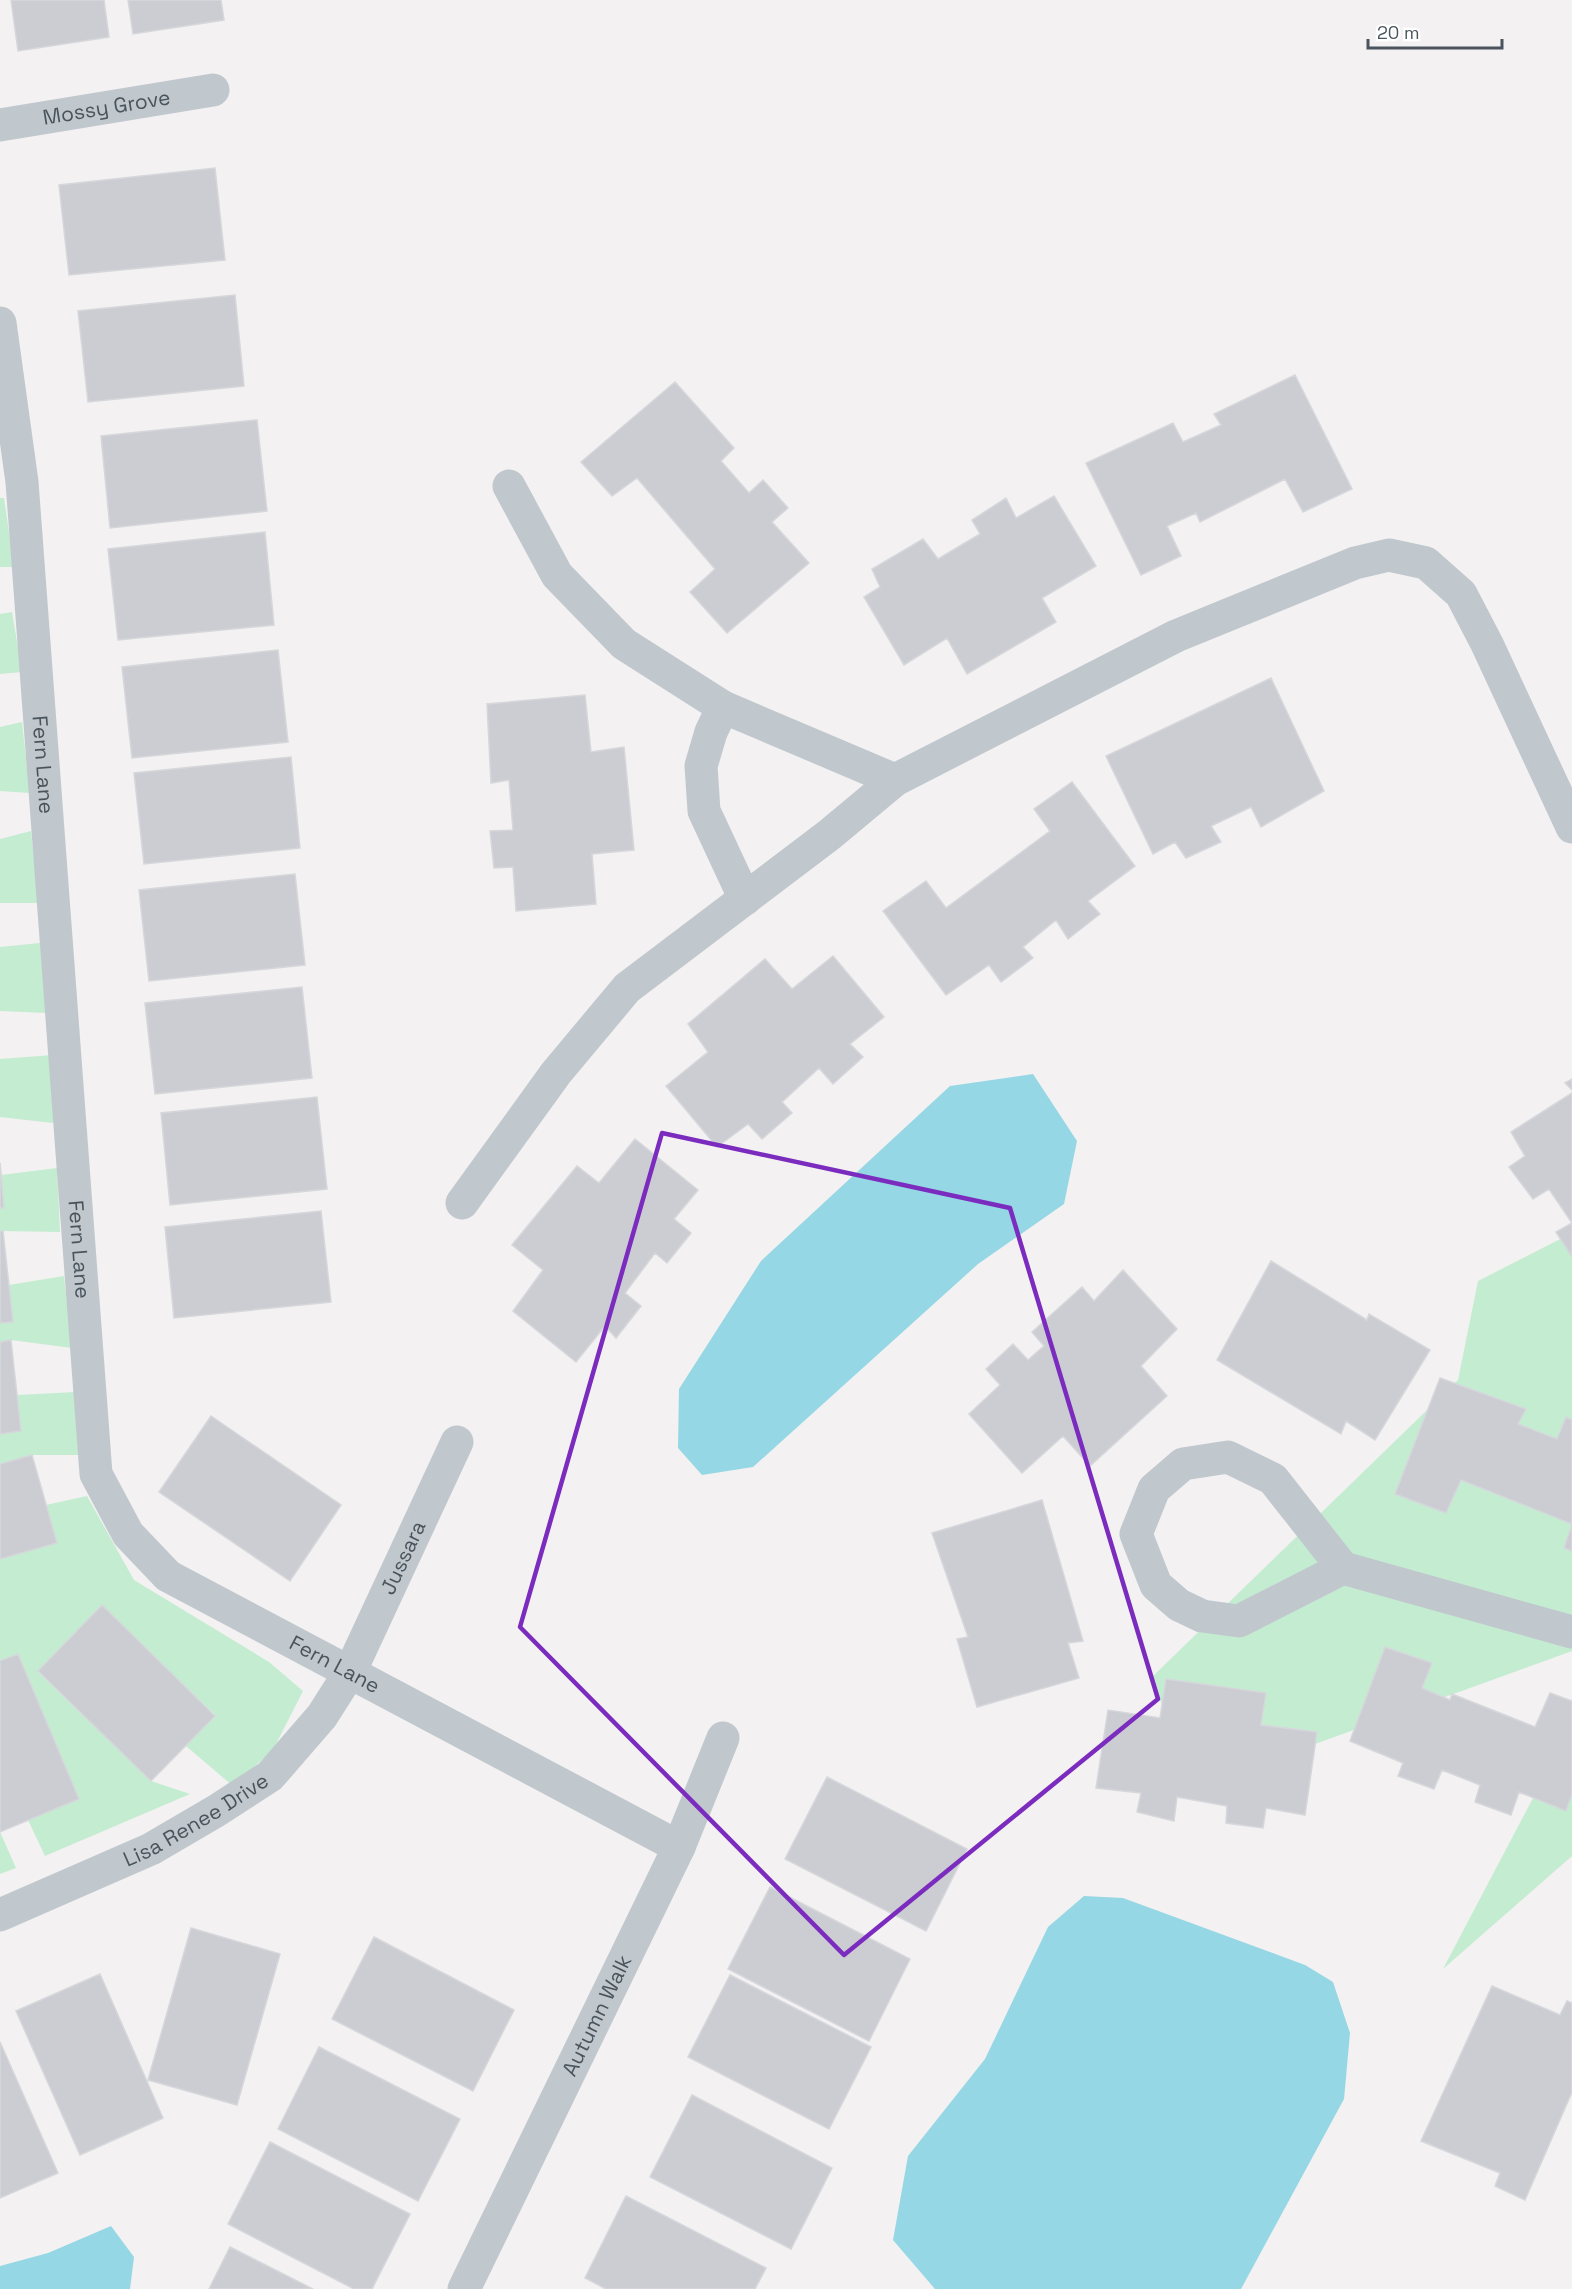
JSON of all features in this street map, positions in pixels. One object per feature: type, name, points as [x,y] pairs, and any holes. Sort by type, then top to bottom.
[{"type":"street","name":"Mossy Grove","points":[[0,125],[213,90]]},
{"type":"street","name":"Fern Lane","points":[[0,323],[22,482],[96,1474],[128,1534],[168,1576],[679,1848]]},
{"type":"street","points":[[509,486],[557,575],[624,644],[723,707],[895,780]]},
{"type":"street","points":[[462,1203],[556,1073],[627,988],[829,836],[895,780],[1176,636],[1355,563],[1389,555],[1426,563],[1461,594],[1487,644],[1572,826]]},
{"type":"street","points":[[723,707],[711,732],[701,766],[704,811],[745,899]]},
{"type":"street","name":"Jussara","points":[[350,1672],[457,1442]]},
{"type":"street","points":[[1343,1568],[1239,1621],[1202,1616],[1179,1605],[1156,1585],[1136,1534],[1154,1489],[1183,1464],[1228,1457],[1273,1479],[1343,1568],[1572,1632]]},
{"type":"street","name":"Lisa Renee Drive","points":[[0,1916],[151,1850],[270,1776],[322,1716],[350,1672]]},
{"type":"street","name":"Autumn Walk","points":[[464,2289],[679,1848],[723,1738]]},
{"type":"highlighted area","points":[[662,1133],[1010,1208],[1158,1699],[844,1955],[520,1627]]},
{"type":"green space","points":[[0,498],[4,498],[14,567],[0,567]]},
{"type":"green space","points":[[12,612],[22,672],[0,674],[0,614]]},
{"type":"green space","points":[[22,722],[30,793],[0,791],[0,727]]},
{"type":"green space","points":[[31,831],[39,903],[0,903],[0,839]]},
{"type":"green space","points":[[40,943],[47,1013],[0,1011],[0,947]]},
{"type":"green space","points":[[53,1055],[53,1123],[0,1117],[0,1059]]},
{"type":"green space","points":[[57,1168],[60,1232],[0,1231],[0,1208],[4,1207],[1,1175]]},
{"type":"green space","points":[[1572,1233],[1572,1651],[1224,1777],[1172,1729],[1151,1678],[1458,1380],[1478,1281]]},
{"type":"green space","points":[[64,1276],[72,1348],[11,1340],[0,1342],[0,1323],[13,1322],[9,1285]]},
{"type":"green space","points":[[76,1392],[80,1455],[32,1455],[0,1464],[0,1434],[21,1431],[17,1395]]},
{"type":"green space","points":[[87,1496],[134,1580],[269,1662],[303,1691],[273,1750],[233,1786],[186,1746],[215,1715],[101,1606],[38,1672],[151,1781],[190,1794],[45,1856],[28,1820],[79,1799],[18,1654],[0,1661],[0,1559],[56,1543],[46,1505]]},
{"type":"green space","points":[[1572,1724],[1572,1856],[1443,1969]]},
{"type":"green space","points":[[0,1832],[16,1868],[0,1874]]},
{"type":"water","points":[[1033,1074],[1077,1141],[1064,1204],[978,1264],[753,1467],[702,1475],[678,1448],[679,1389],[761,1261],[950,1086]]},
{"type":"water","points":[[1084,1896],[1123,1898],[1305,1965],[1333,1982],[1350,2033],[1344,2099],[1241,2289],[935,2289],[893,2240],[908,2156],[985,2059],[1048,1927]]},
{"type":"water","points":[[111,2226],[134,2257],[130,2289],[0,2289],[0,2266],[48,2253]]},
{"type":"building","points":[[11,0],[104,0],[109,37],[18,51]]},
{"type":"building","points":[[128,0],[221,0],[224,20],[133,34]]},
{"type":"building","points":[[215,168],[225,260],[69,275],[59,185]]},
{"type":"building","points":[[235,295],[244,386],[88,402],[78,311]]},
{"type":"building","points":[[1295,375],[1352,489],[1303,512],[1285,479],[1200,522],[1196,513],[1167,526],[1181,556],[1141,575],[1086,463],[1173,423],[1183,442],[1221,425],[1214,414]]},
{"type":"building","points":[[675,382],[734,448],[721,461],[749,493],[763,480],[788,508],[772,522],[809,563],[727,633],[690,592],[715,569],[637,478],[612,496],[581,462]]},
{"type":"building","points":[[257,420],[267,511],[110,528],[101,436]]},
{"type":"building","points":[[1054,496],[1096,566],[1042,598],[1056,622],[967,674],[947,638],[904,665],[864,597],[880,587],[872,569],[923,539],[938,559],[980,534],[972,520],[1006,498],[1016,518]]},
{"type":"building","points":[[265,532],[274,625],[118,640],[108,549]]},
{"type":"building","points":[[278,650],[288,742],[132,758],[122,667]]},
{"type":"building","points":[[1271,678],[1324,791],[1261,827],[1251,807],[1211,826],[1221,842],[1186,858],[1175,842],[1153,854],[1106,756]]},
{"type":"building","points":[[585,695],[591,752],[624,747],[634,850],[592,854],[596,904],[516,911],[513,867],[494,868],[490,831],[513,830],[509,780],[491,783],[487,704]]},
{"type":"building","points":[[291,757],[300,848],[144,864],[134,773]]},
{"type":"building","points":[[1072,782],[1135,866],[1088,901],[1100,914],[1068,939],[1056,920],[1023,947],[1033,958],[1001,982],[989,965],[946,995],[883,911],[926,881],[946,908],[1050,831],[1034,809]]},
{"type":"building","points":[[295,874],[305,965],[149,981],[139,890]]},
{"type":"building","points":[[833,956],[884,1017],[850,1044],[863,1057],[833,1084],[819,1068],[782,1102],[792,1113],[762,1139],[748,1124],[717,1147],[666,1086],[708,1052],[688,1024],[765,959],[792,989]]},
{"type":"building","points":[[302,987],[312,1078],[155,1094],[145,1003]]},
{"type":"building","points":[[1572,1079],[1572,1090],[1565,1083]]},
{"type":"building","points":[[1572,1093],[1572,1223],[1549,1189],[1533,1199],[1509,1167],[1525,1156],[1511,1132]]},
{"type":"building","points":[[317,1097],[327,1189],[170,1205],[161,1113]]},
{"type":"building","points":[[635,1139],[698,1190],[674,1219],[691,1233],[667,1263],[655,1253],[625,1293],[641,1306],[616,1338],[605,1326],[576,1362],[513,1311],[543,1270],[512,1245],[577,1166],[599,1183]]},
{"type":"building","points":[[0,1163],[4,1208],[0,1208]]},
{"type":"building","points":[[321,1211],[331,1302],[174,1318],[165,1227]]},
{"type":"building","points":[[1572,1223],[1572,1257],[1556,1232]]},
{"type":"building","points":[[0,1231],[3,1231],[13,1322],[0,1323]]},
{"type":"building","points":[[1271,1261],[1367,1320],[1369,1314],[1430,1350],[1375,1440],[1346,1421],[1341,1434],[1217,1360]]},
{"type":"building","points":[[1123,1270],[1177,1329],[1141,1366],[1167,1396],[1090,1466],[1063,1436],[1022,1473],[969,1414],[1000,1385],[986,1369],[1013,1344],[1028,1360],[1044,1346],[1032,1332],[1082,1287],[1094,1301]]},
{"type":"building","points":[[11,1340],[21,1431],[0,1434],[0,1342]]},
{"type":"building","points":[[1440,1378],[1526,1409],[1518,1424],[1557,1439],[1566,1417],[1572,1420],[1572,1524],[1461,1480],[1446,1513],[1395,1494]]},
{"type":"building","points":[[211,1416],[341,1505],[290,1581],[159,1492]]},
{"type":"building","points":[[32,1455],[57,1543],[0,1559],[0,1464]]},
{"type":"building","points":[[1042,1500],[1083,1641],[1068,1643],[1079,1678],[977,1707],[957,1639],[968,1637],[932,1533]]},
{"type":"building","points":[[1572,1524],[1572,1551],[1564,1548]]},
{"type":"building","points":[[102,1605],[215,1716],[151,1781],[38,1671]]},
{"type":"building","points":[[1385,1647],[1432,1663],[1422,1688],[1450,1700],[1452,1694],[1535,1727],[1550,1693],[1572,1701],[1572,1794],[1566,1811],[1519,1792],[1511,1815],[1475,1802],[1480,1785],[1442,1770],[1434,1789],[1398,1776],[1403,1763],[1350,1741]]},
{"type":"building","points":[[18,1654],[79,1799],[0,1832],[0,1661]]},
{"type":"building","points":[[1166,1679],[1266,1693],[1261,1725],[1317,1732],[1305,1815],[1266,1808],[1263,1828],[1226,1823],[1227,1806],[1177,1797],[1174,1821],[1137,1812],[1141,1793],[1096,1788],[1108,1710],[1160,1718]]},
{"type":"building","points":[[827,1777],[967,1849],[926,1931],[785,1859]]},
{"type":"building","points":[[770,1887],[910,1959],[869,2041],[728,1969]]},
{"type":"building","points":[[191,1928],[280,1954],[237,2105],[148,2080]]},
{"type":"building","points":[[374,1937],[514,2010],[473,2091],[332,2019]]},
{"type":"building","points":[[100,1974],[163,2118],[80,2155],[16,2011]]},
{"type":"building","points":[[730,1975],[871,2047],[829,2129],[688,2057]]},
{"type":"building","points":[[1492,1986],[1560,2015],[1567,2001],[1572,2003],[1572,2092],[1525,2200],[1495,2186],[1500,2173],[1421,2141]]},
{"type":"building","points":[[0,2042],[58,2173],[0,2198]]},
{"type":"building","points":[[319,2047],[460,2119],[418,2201],[278,2129]]},
{"type":"building","points":[[692,2095],[832,2168],[791,2249],[650,2177]]},
{"type":"building","points":[[270,2142],[410,2214],[372,2289],[354,2289],[228,2224]]},
{"type":"building","points":[[626,2196],[766,2268],[755,2289],[606,2289],[585,2278]]},
{"type":"building","points":[[230,2247],[313,2289],[209,2289]]}]
